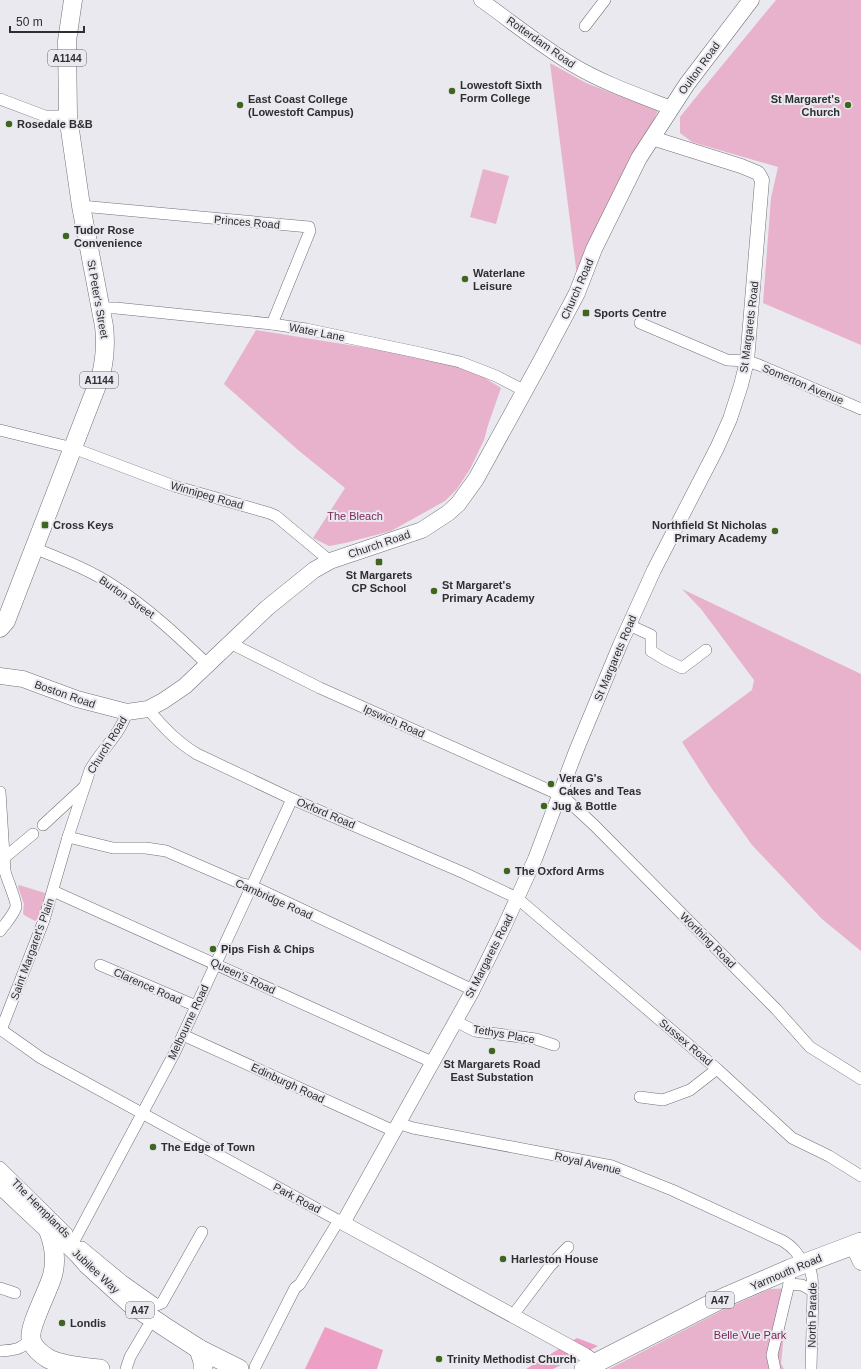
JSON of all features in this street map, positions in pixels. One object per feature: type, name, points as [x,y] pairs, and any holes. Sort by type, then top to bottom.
[{"type":"highway","name":"Jubilee Way","points":[[0,1184],[48,1229],[62,1239],[82,1258],[86,1264],[131,1304],[199,1349],[247,1368]]},
{"type":"highway","points":[[48,1229],[54,1250],[52,1276],[33,1328],[31,1339],[36,1348],[49,1359],[64,1364],[100,1369]]},
{"type":"highway","name":"Yarmouth Road","points":[[590,1366],[723,1298],[857,1244]]},
{"type":"highway","points":[[52,1276],[60,1266],[69,1261],[86,1264]]},
{"type":"highway","points":[[199,1349],[203,1362],[203,1369]]},
{"type":"main road","name":"St Peter's Street","points":[[0,628],[6,621],[6,606],[34,548],[101,375],[106,344],[81,206],[68,116],[68,41],[73,0]]},
{"type":"main road","name":"Oulton Road","points":[[652,138],[671,108],[728,28],[751,0]]},
{"type":"main road","name":"Church Road","points":[[127,712],[148,709],[185,686],[267,608],[314,570],[330,561],[422,530],[448,513],[458,504],[472,485],[541,361],[577,293],[594,249],[639,158],[652,138]]},
{"type":"main road","name":"Boston Road","points":[[1,674],[22,679],[77,698],[127,712]]},
{"type":"main road","points":[[857,1244],[861,1262]]},
{"type":"street","name":"Rotterdam Road","points":[[481,0],[554,54],[575,67],[606,82],[671,108]]},
{"type":"street","points":[[584,26],[605,0]]},
{"type":"street","points":[[0,99],[45,116],[68,116]]},
{"type":"street","name":"St Margarets Road","points":[[341,1221],[396,1127],[472,990],[517,898],[535,860],[602,686],[654,570],[717,448],[732,412],[741,385],[747,361],[762,180],[758,173],[741,166],[652,138]]},
{"type":"street","name":"Princes Road","points":[[81,206],[309,227],[310,231],[272,324]]},
{"type":"street","name":"Water Lane","points":[[100,308],[116,308],[272,324],[306,329],[460,362],[496,376],[525,391]]},
{"type":"street","name":"Somerton Avenue","points":[[640,323],[727,360],[747,361],[861,409]]},
{"type":"street","name":"Winnipeg Road","points":[[0,430],[73,448],[174,486],[269,513],[276,516],[330,561]]},
{"type":"street","name":"Burton Street","points":[[34,548],[75,565],[114,586],[165,625],[208,665]]},
{"type":"street","points":[[629,625],[651,635],[650,651],[682,668],[706,650]]},
{"type":"street","name":"Ipswich Road","points":[[230,643],[320,688],[560,795]]},
{"type":"street","name":"Oxford Road","points":[[148,709],[162,727],[182,745],[197,754],[517,898]]},
{"type":"street","name":"Church Road","points":[[54,890],[83,788],[95,760],[120,729],[127,712]]},
{"type":"street","points":[[43,825],[83,788]]},
{"type":"street","points":[[0,792],[4,858],[2,872],[16,902],[16,907],[12,915],[0,931]]},
{"type":"street","name":"Worthing Road","points":[[560,795],[589,820],[615,846],[776,1009],[810,1047],[861,1079]]},
{"type":"street","name":"Melbourne Road","points":[[74,1241],[183,1035],[292,798]]},
{"type":"street","points":[[4,858],[34,834]]},
{"type":"street","name":"Cambridge Road","points":[[68,837],[113,848],[146,848],[166,851],[242,884],[252,886],[472,990]]},
{"type":"street","name":"Queen's Road","points":[[54,890],[432,1062]]},
{"type":"street","name":"Saint Margaret's Plain","points":[[1,1029],[44,920],[54,890]]},
{"type":"street","name":"Sussex Road","points":[[517,898],[717,1069],[792,1138],[828,1156],[861,1176]]},
{"type":"street","name":"Clarence Road","points":[[100,965],[196,1006]]},
{"type":"street","name":"Tethys Place","points":[[455,1021],[475,1031],[536,1039],[554,1045]]},
{"type":"street","name":"Park Road","points":[[1,1029],[41,1058],[585,1354],[590,1366]]},
{"type":"street","name":"Edinburgh Road","points":[[183,1035],[396,1127]]},
{"type":"street","points":[[640,1097],[663,1100],[690,1090],[717,1069]]},
{"type":"street","name":"Royal Avenue","points":[[396,1127],[412,1128],[612,1166],[672,1190],[783,1241],[793,1247],[798,1253],[798,1269]]},
{"type":"street","name":"The Hemplands","points":[[0,1167],[74,1241],[123,1281],[157,1305],[162,1302],[202,1232]]},
{"type":"street","points":[[247,1368],[295,1288],[300,1284],[341,1221]]},
{"type":"street","points":[[513,1315],[550,1266],[568,1247]]},
{"type":"street","points":[[798,1269],[802,1285],[813,1291]]},
{"type":"street","points":[[775,1369],[772,1355],[798,1269]]},
{"type":"street","name":"North Parade","points":[[798,1269],[812,1277],[813,1291],[810,1369]]},
{"type":"street","points":[[0,1288],[15,1293]]},
{"type":"street","points":[[126,1369],[130,1357],[147,1328]]},
{"type":"street","points":[[0,1350],[16,1350],[24,1346],[31,1339]]},
{"type":"green space","points":[[776,0],[861,0],[861,345],[763,303],[771,198],[778,167],[692,142],[680,133],[680,117]]},
{"type":"green space","points":[[550,63],[586,83],[658,111],[577,276]]},
{"type":"green space","points":[[483,169],[509,176],[496,224],[470,217]]},
{"type":"green space","name":"The Bleach","points":[[256,330],[386,351],[448,363],[472,370],[501,388],[484,440],[470,469],[457,489],[445,501],[391,531],[329,546],[313,538],[345,488],[298,450],[224,384]]},
{"type":"green space","points":[[682,589],[861,674],[861,951],[822,919],[752,845],[710,786],[682,742],[752,690],[754,680],[701,609]]},
{"type":"green space","points":[[19,885],[45,893],[40,917],[35,921],[23,913],[24,904],[18,887]]},
{"type":"green space","name":"Belle Vue Park","points":[[794,1288],[786,1313],[781,1364],[784,1369],[609,1369],[725,1309],[770,1289]]},
{"type":"shaded area","points":[[325,1327],[383,1350],[377,1369],[305,1369]]},
{"type":"shaded area","points":[[577,1338],[598,1346],[553,1369],[526,1369]]},
{"type":"place","name":"Lowestoft Sixth Form College","points":[[452,91]]},
{"type":"place","name":"East Coast College (Lowestoft Campus)","points":[[240,105]]},
{"type":"place","name":"St Margaret's Church","points":[[848,105]]},
{"type":"place","name":"Rosedale B&B","points":[[9,124]]},
{"type":"place","name":"Tudor Rose Convenience","points":[[66,236]]},
{"type":"place","name":"Waterlane Leisure","points":[[465,279]]},
{"type":"place","name":"Sports Centre","points":[[586,313]]},
{"type":"place","name":"Cross Keys","points":[[45,525]]},
{"type":"place","name":"Northfield St Nicholas Primary Academy","points":[[775,531]]},
{"type":"place","name":"St Margarets CP School","points":[[379,562]]},
{"type":"place","name":"St Margaret's Primary Academy","points":[[434,591]]},
{"type":"place","name":"Vera G's Cakes and Teas","points":[[551,784]]},
{"type":"place","name":"Jug & Bottle","points":[[544,806]]},
{"type":"place","name":"The Oxford Arms","points":[[507,871]]},
{"type":"place","name":"Pips Fish & Chips","points":[[213,949]]},
{"type":"place","name":"St Margarets Road East Substation","points":[[492,1051]]},
{"type":"place","name":"The Edge of Town","points":[[153,1147]]},
{"type":"place","name":"Harleston House","points":[[503,1259]]},
{"type":"place","name":"Londis","points":[[62,1323]]},
{"type":"place","name":"Trinity Methodist Church","points":[[439,1359]]}]
